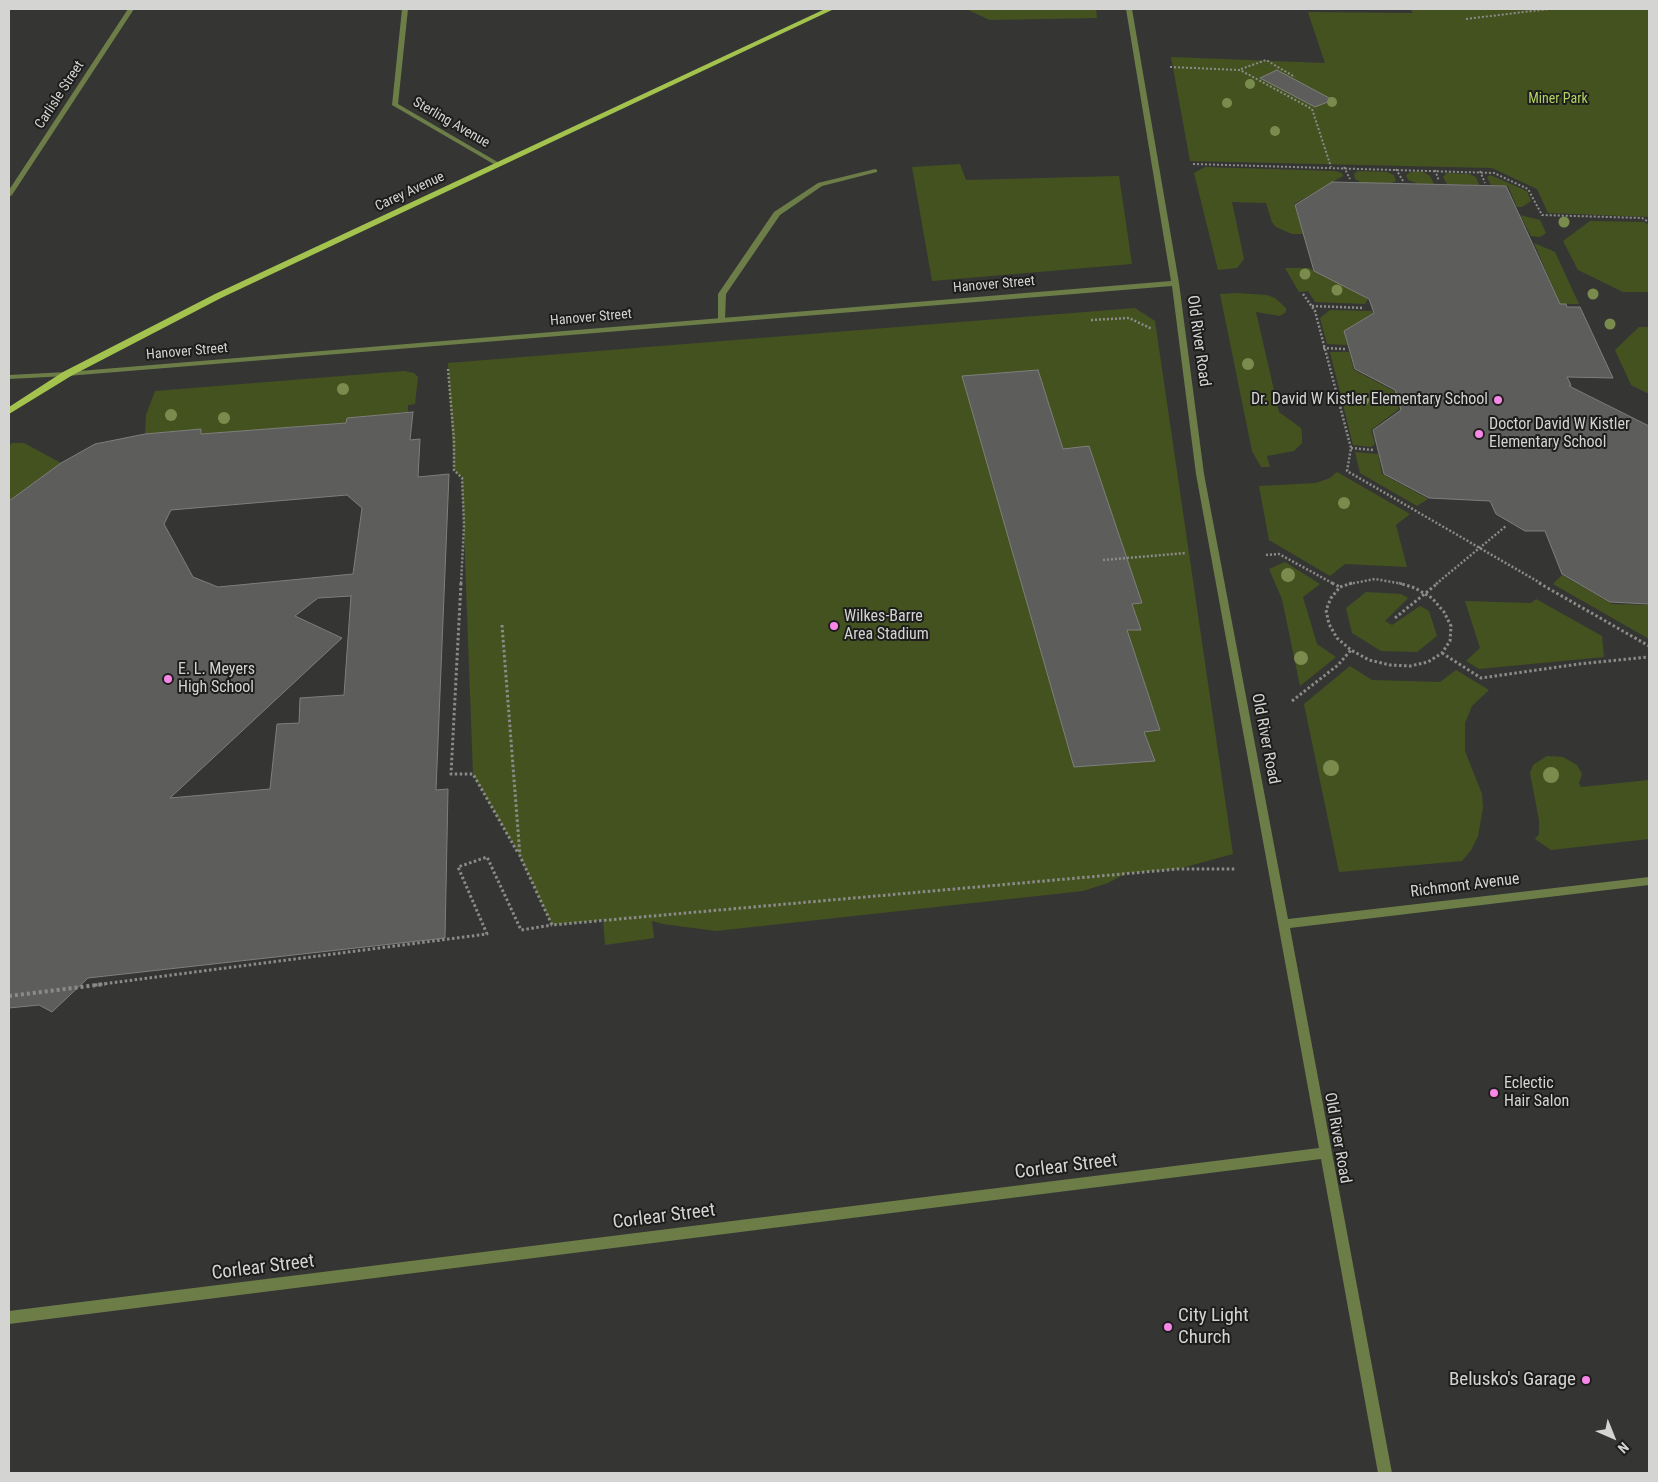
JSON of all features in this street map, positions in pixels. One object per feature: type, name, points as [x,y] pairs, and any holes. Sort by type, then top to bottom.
[{"type":"main road","name":"Carey Avenue","points":[[9,411],[66,374],[218,296],[499,166],[830,9]]},
{"type":"street","name":"Carlisle Street","points":[[9,195],[131,9]]},
{"type":"street","name":"Sterling Avenue","points":[[405,9],[395,105],[499,166]]},
{"type":"street","name":"Old River Road","points":[[1129,9],[1175,283],[1200,474],[1385,1473]]},
{"type":"street","points":[[721,320],[722,294],[777,214],[820,184],[876,171]]},
{"type":"street","name":"Hanover Street","points":[[9,377],[66,374],[1175,283]]},
{"type":"street","name":"Richmont Avenue","points":[[1284,924],[1649,881]]},
{"type":"street","name":"Corlear Street","points":[[9,1318],[1325,1153]]},
{"type":"path","points":[[1466,19],[1549,9]]},
{"type":"path","points":[[1170,67],[1240,70],[1266,60],[1295,77]]},
{"type":"path","points":[[1240,70],[1312,109],[1331,167]]},
{"type":"path","points":[[1193,164],[1344,167],[1494,173],[1528,189],[1542,215],[1642,218],[1649,222]]},
{"type":"path","points":[[1344,167],[1350,180]]},
{"type":"path","points":[[1396,169],[1402,181]]},
{"type":"path","points":[[1435,170],[1439,181]]},
{"type":"path","points":[[1480,172],[1484,182]]},
{"type":"path","points":[[1303,294],[1315,311],[1323,348],[1351,448],[1346,470],[1649,646]]},
{"type":"path","points":[[1312,306],[1364,308]]},
{"type":"path","points":[[1091,320],[1129,318],[1156,332]]},
{"type":"path","points":[[1323,348],[1345,349]]},
{"type":"path","points":[[448,363],[454,440],[454,470],[462,478],[464,525],[451,774],[473,774],[520,856],[552,925]]},
{"type":"path","points":[[1351,448],[1373,450]]},
{"type":"path","points":[[1395,618],[1481,549],[1506,526]]},
{"type":"path","points":[[1103,560],[1187,553]]},
{"type":"path","points":[[1266,555],[1279,554],[1340,588]]},
{"type":"path","points":[[1375,579],[1395,581],[1424,593],[1432,598],[1444,612],[1451,626],[1450,640],[1442,653],[1428,662],[1410,666],[1390,665],[1369,660],[1351,650],[1337,638],[1329,624],[1326,610],[1330,598],[1340,588],[1356,581],[1375,579]]},
{"type":"path","points":[[502,625],[520,856]]},
{"type":"path","points":[[1292,701],[1338,666],[1351,650]]},
{"type":"path","points":[[1442,653],[1481,678],[1579,664],[1649,657]]},
{"type":"path","points":[[9,996],[487,934],[458,867],[487,857],[520,930],[552,925],[1178,868],[1235,869]]},
{"type":"green space","points":[[966,9],[1096,9],[1097,18],[990,20]]},
{"type":"green space","name":"Miner Park","points":[[1410,9],[1649,9],[1649,217],[1548,213],[1537,189],[1492,168],[1190,161],[1171,57],[1325,63],[1308,12],[1413,13]]},
{"type":"green space","points":[[960,164],[966,180],[1119,176],[1132,264],[932,281],[912,167]]},
{"type":"green space","points":[[1205,167],[1335,171],[1342,173],[1343,176],[1294,204],[1303,234],[1292,234],[1276,227],[1272,222],[1266,203],[1232,202],[1244,259],[1237,268],[1218,270],[1194,173]]},
{"type":"green space","points":[[1358,171],[1387,172],[1394,175],[1396,181],[1391,183],[1362,183],[1355,179],[1354,174]]},
{"type":"green space","points":[[1411,172],[1423,172],[1430,176],[1434,184],[1418,184],[1408,180],[1406,175]]},
{"type":"green space","points":[[1447,173],[1469,174],[1476,177],[1479,185],[1447,184],[1443,177]]},
{"type":"green space","points":[[1490,175],[1527,191],[1531,201],[1522,207],[1517,207],[1508,186],[1491,185],[1487,177]]},
{"type":"green space","points":[[1520,215],[1540,220],[1546,233],[1540,237],[1531,236]]},
{"type":"green space","points":[[1590,221],[1644,222],[1649,225],[1649,292],[1623,292],[1578,270],[1563,241]]},
{"type":"green space","points":[[1534,243],[1555,252],[1579,304],[1560,304]]},
{"type":"green space","points":[[1285,268],[1309,268],[1368,299],[1365,304],[1315,302],[1308,291],[1299,292]]},
{"type":"green space","points":[[1220,294],[1267,295],[1275,298],[1286,308],[1286,312],[1280,316],[1256,312],[1279,412],[1301,428],[1302,436],[1302,443],[1294,451],[1267,456],[1270,467],[1261,467],[1252,451]]},
{"type":"green space","name":"Wilkes-Barre Area Stadium","points":[[1135,308],[1155,321],[1233,854],[1178,869],[1127,873],[1108,883],[1083,891],[716,931],[652,921],[654,938],[605,945],[603,920],[552,925],[520,856],[473,774],[462,478],[454,470],[448,363]]},
{"type":"green space","points":[[1330,310],[1372,311],[1373,313],[1344,331],[1347,345],[1327,344],[1320,318]]},
{"type":"green space","points":[[1639,327],[1649,327],[1649,394],[1631,385],[1615,350]]},
{"type":"green space","points":[[1330,352],[1349,352],[1354,370],[1394,391],[1399,409],[1371,430],[1375,444],[1371,447],[1353,445]]},
{"type":"green space","points":[[404,371],[414,373],[418,377],[415,404],[408,405],[408,412],[347,418],[346,423],[201,434],[201,429],[145,434],[146,415],[155,391]]},
{"type":"green space","points":[[12,443],[24,443],[61,463],[9,501],[9,446]]},
{"type":"green space","points":[[1355,452],[1378,454],[1382,474],[1428,499],[1417,506],[1360,473]]},
{"type":"green space","points":[[1337,472],[1410,514],[1396,525],[1407,567],[1345,564],[1330,576],[1269,540],[1259,486],[1316,483],[1330,478]]},
{"type":"green space","points":[[1285,562],[1320,584],[1303,597],[1317,644],[1336,657],[1300,686],[1282,599],[1269,569]]},
{"type":"green space","points":[[1562,575],[1612,604],[1649,605],[1649,639],[1553,584]]},
{"type":"green space","points":[[1366,592],[1401,594],[1408,598],[1385,621],[1392,625],[1420,606],[1429,611],[1437,636],[1417,652],[1381,651],[1352,633],[1346,608]]},
{"type":"green space","points":[[1536,599],[1602,636],[1604,657],[1479,669],[1466,661],[1480,648],[1465,601],[1531,603]]},
{"type":"green space","points":[[1350,666],[1372,680],[1440,682],[1456,670],[1489,690],[1472,706],[1465,723],[1465,751],[1482,794],[1483,808],[1478,836],[1471,850],[1462,861],[1339,872],[1304,704]]},
{"type":"green space","points":[[1547,756],[1563,757],[1577,765],[1582,774],[1579,783],[1581,787],[1649,780],[1649,839],[1551,850],[1535,839],[1539,834],[1539,820],[1530,773],[1533,765]]},
{"type":"building","points":[[1277,70],[1333,100],[1315,107],[1260,78]]},
{"type":"building","name":"Dr. David W Kistler Elementary School","points":[[1332,182],[1506,186],[1560,304],[1566,304],[1567,307],[1580,307],[1613,378],[1567,377],[1571,385],[1569,386],[1649,426],[1649,604],[1610,602],[1562,574],[1545,531],[1525,531],[1496,514],[1490,501],[1429,498],[1384,474],[1373,430],[1401,410],[1395,390],[1355,369],[1344,331],[1374,313],[1369,299],[1314,271],[1295,205]]},
{"type":"building","points":[[1038,370],[1063,449],[1089,446],[1142,603],[1132,604],[1141,630],[1127,630],[1160,730],[1144,732],[1155,761],[1074,767],[962,376]]},
{"type":"building","points":[[413,412],[410,440],[420,439],[418,477],[449,474],[436,790],[448,789],[445,938],[88,978],[52,1012],[39,1005],[9,1008],[9,501],[61,463],[95,444],[145,434],[201,429],[201,434],[346,423],[347,418]],"holes":[[[347,495],[362,508],[353,574],[218,587],[193,577],[164,524],[171,510]],[[351,596],[344,695],[300,698],[299,723],[277,724],[270,789],[170,798],[342,638],[295,616],[318,598]]]},
{"type":"place","name":"Dr. David W Kistler Elementary School","points":[[1498,400]]},
{"type":"place","name":"Doctor David W Kistler Elementary School","points":[[1479,434]]},
{"type":"place","name":"Wilkes-Barre Area Stadium","points":[[834,626]]},
{"type":"place","name":"E. L. Meyers High School","points":[[168,679]]},
{"type":"place","name":"Eclectic Hair Salon","points":[[1494,1093]]},
{"type":"place","name":"City Light Church","points":[[1168,1327]]},
{"type":"place","name":"Belusko's Garage","points":[[1586,1380]]}]
